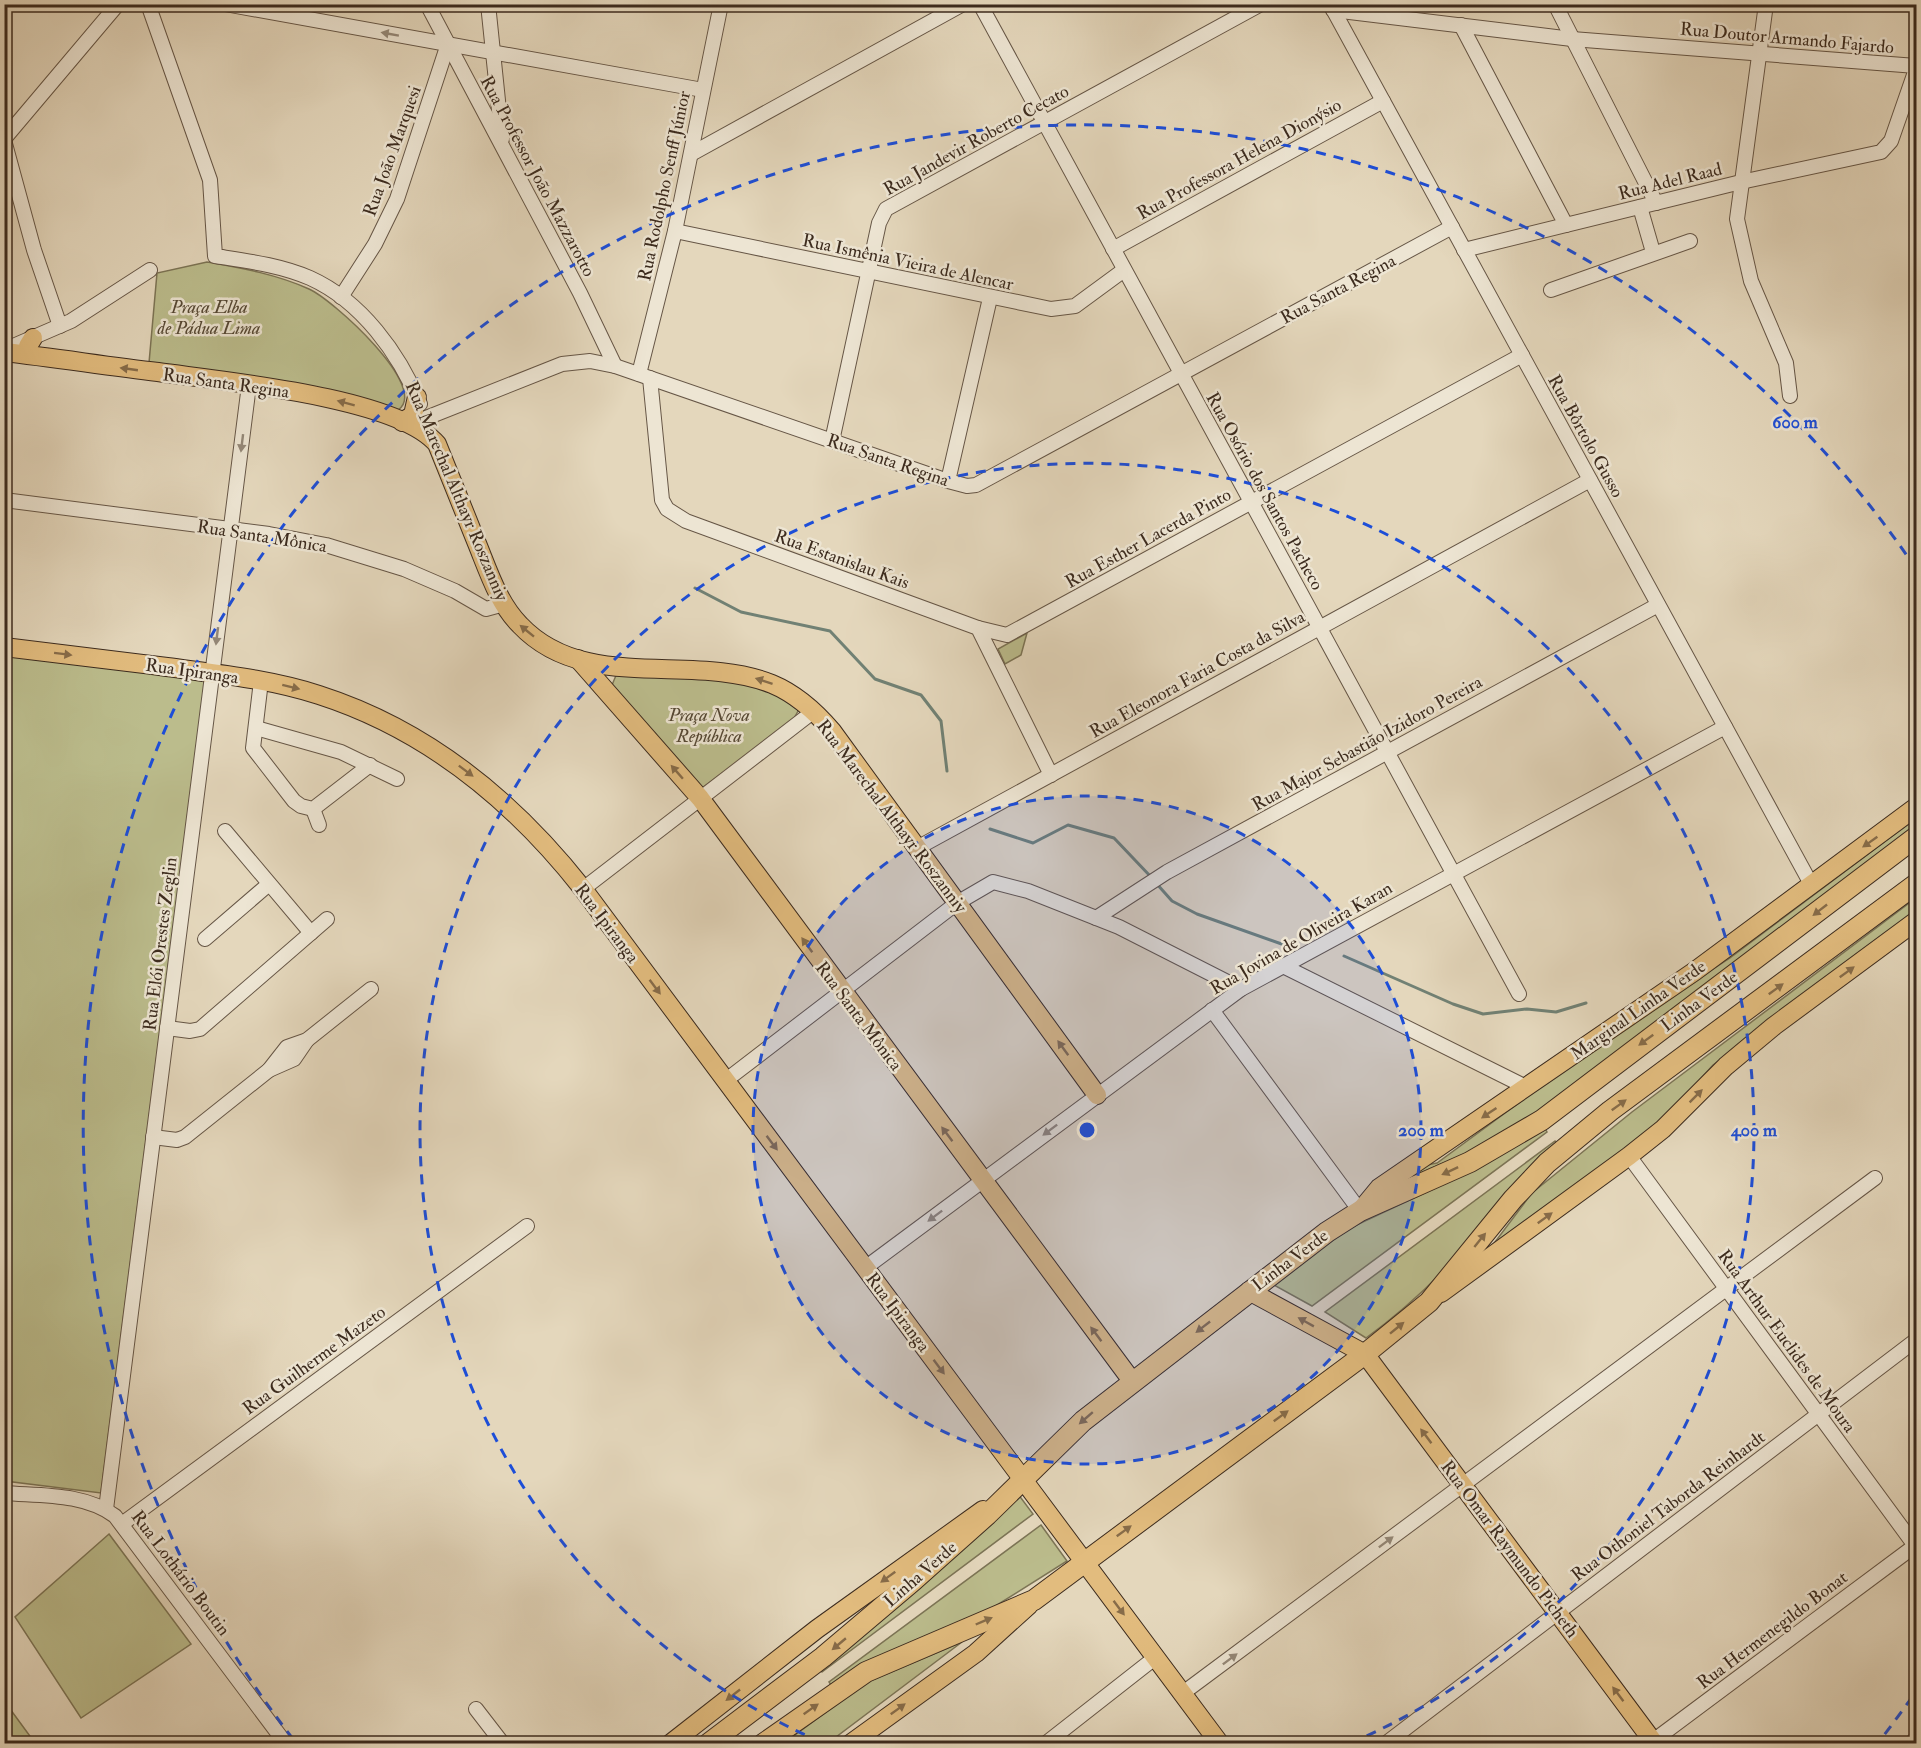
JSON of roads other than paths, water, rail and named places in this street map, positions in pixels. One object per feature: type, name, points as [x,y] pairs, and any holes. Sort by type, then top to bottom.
[{"type":"highway","name":"Linha Verde","points":[[708,1743],[823,1657],[961,1539],[1083,1421],[1131,1381],[1327,1232],[1360,1212],[1470,1162],[1542,1120],[1917,837]]},
{"type":"highway","name":"Linha Verde","points":[[764,1743],[866,1672],[1034,1600],[1365,1354],[1430,1302],[1513,1199],[1547,1163],[1610,1111],[1917,884]]},
{"type":"main road","name":"Rua Santa Regina","points":[[4,351],[31,347],[347,402],[425,432],[437,444]]},
{"type":"main road","points":[[402,422],[412,415],[417,397]]},
{"type":"main road","name":"Rua Marechal Althayr Roszanniy","points":[[437,444],[501,597],[510,613],[526,631],[550,647],[578,659],[604,664],[750,677],[787,690],[813,711],[832,731],[1097,1095]]},
{"type":"main road","name":"Rua Ipiranga","points":[[4,647],[261,681],[347,705],[405,731],[431,747],[473,776],[526,822],[583,889],[1220,1743]]},
{"type":"main road","name":"Rua Santa Mônica","points":[[578,659],[700,798],[841,992],[1131,1381]]},
{"type":"main road","name":"Marginal Linha Verde","points":[[1360,1212],[1379,1188],[1695,971],[1917,807]]},
{"type":"main road","points":[[1430,1302],[1629,1156],[1663,1129],[1726,1066],[1774,1026],[1917,921]]},
{"type":"main road","points":[[1249,1291],[1365,1354]]},
{"type":"main road","name":"Rua Omar Raymundo Picheth","points":[[1365,1354],[1652,1743]]},
{"type":"main road","points":[[670,1743],[836,1615],[1005,1495]]},
{"type":"main road","points":[[850,1743],[976,1653],[1034,1600]]},
{"type":"street","points":[[60,326],[34,250],[4,140],[118,4]]},
{"type":"street","name":"Rua Marechal Althayr Roszanniy","points":[[148,4],[210,180],[215,256],[290,271],[325,286],[341,297],[393,350],[417,397],[437,444]]},
{"type":"street","points":[[225,4],[703,90]]},
{"type":"street","name":"Rua Professor João Mazzarotto","points":[[427,4],[615,366]]},
{"type":"street","points":[[488,4],[503,147]]},
{"type":"street","name":"Rua Rodolpho Senff Júnior","points":[[644,376],[721,4]]},
{"type":"street","points":[[691,154],[963,4]]},
{"type":"street","name":"Rua Osório dos Santos Pacheco","points":[[980,4],[1519,994]]},
{"type":"street","name":"Rua Jandevir Roberto Cecato","points":[[832,441],[879,223],[890,205],[1261,4]]},
{"type":"street","points":[[1555,4],[1656,203]]},
{"type":"street","points":[[1766,4],[1737,219],[1741,246],[1760,305],[1786,363],[1790,396]]},
{"type":"street","name":"Rua Doutor Armando Fajardo","points":[[1332,7],[1572,39],[1917,68]]},
{"type":"street","name":"Rua Bôrtolo Gusso","points":[[1332,7],[1811,884]]},
{"type":"street","points":[[1461,25],[1566,225]]},
{"type":"street","name":"Rua João Marquesi","points":[[341,297],[375,244],[397,199],[448,44]]},
{"type":"street","name":"Rua Adel Raad","points":[[1464,250],[1741,182],[1874,155],[1886,150],[1917,68]]},
{"type":"street","name":"Rua Professora Helena Dionýsio","points":[[1113,249],[1383,101]]},
{"type":"street","points":[[1640,207],[1653,252]]},
{"type":"street","name":"Rua Santa Regina","points":[[426,418],[562,364],[590,361],[615,366],[967,486],[976,484],[1452,227]]},
{"type":"street","name":"Rua Ismênia Vieira de Alencar","points":[[675,231],[1037,308],[1063,309],[1086,300],[1124,270]]},
{"type":"street","points":[[1551,290],[1690,240]]},
{"type":"street","points":[[31,347],[60,326],[150,270]]},
{"type":"street","points":[[948,481],[990,297]]},
{"type":"street","name":"Rua Esther Lacerda Pinto","points":[[978,628],[1007,635],[1522,355]]},
{"type":"street","name":"Rua Estanislau Kais","points":[[644,376],[660,490],[667,509],[675,515],[978,628]]},
{"type":"street","name":"Rua Elói Orestes Zeglin","points":[[105,1509],[249,385]]},
{"type":"street","name":"Rua Eleonora Faria Costa da Silva","points":[[917,848],[1590,480]]},
{"type":"street","name":"Rua Santa Mônica","points":[[4,500],[297,539],[376,558],[455,591],[483,607],[495,608],[501,597]]},
{"type":"street","name":"Rua Major Sebastião Izidoro Pereira","points":[[1096,918],[1167,872],[1658,605]]},
{"type":"street","points":[[978,628],[1051,775]]},
{"type":"street","points":[[261,681],[253,748],[294,801],[301,806],[313,809]]},
{"type":"street","points":[[583,889],[813,711]]},
{"type":"street","name":"Rua Jovina de Oliveira Karan","points":[[865,1268],[1241,989],[1725,727]]},
{"type":"street","points":[[256,728],[318,744],[370,765],[397,779]]},
{"type":"street","points":[[313,809],[370,765]]},
{"type":"street","points":[[313,809],[319,825]]},
{"type":"street","points":[[225,831],[311,933]]},
{"type":"street","points":[[725,1081],[957,903],[986,884],[1002,882],[1096,918],[1241,989]]},
{"type":"street","points":[[205,939],[269,884]]},
{"type":"street","points":[[167,1028],[190,1031],[200,1029],[327,918]]},
{"type":"street","points":[[1282,966],[1526,1088]]},
{"type":"street","points":[[153,1137],[182,1140],[269,1070],[276,1058],[287,1047],[307,1040],[371,989]]},
{"type":"street","points":[[1212,1010],[1360,1212]]},
{"type":"street","name":"Rua Arthur Euclides de Moura","points":[[1629,1156],[1916,1546]]},
{"type":"street","points":[[1183,1694],[1875,1178]]},
{"type":"street","name":"Rua Guilherme Mazeto","points":[[122,1524],[527,1226]]},
{"type":"street","name":"Rua Othoniel Taborda Reinhardt","points":[[1385,1743],[1917,1340]]},
{"type":"street","name":"Rua Lothário Boutin","points":[[4,1493],[66,1498],[105,1509],[122,1524],[286,1743]]},
{"type":"street","name":"Rua Hermenegildo Bonat","points":[[1652,1743],[1916,1546]]},
{"type":"street","points":[[1045,1743],[1156,1657]]},
{"type":"street","points":[[476,1709],[503,1743]]},
{"type":"street","points":[[1910,1743],[1917,1739]]},
{"type":"waterway","points":[[695,588],[741,612],[830,631],[875,679],[921,695],[941,721],[947,771]]},
{"type":"waterway","points":[[990,829],[1033,843],[1068,825],[1114,838],[1152,878]]},
{"type":"waterway","points":[[1156,883],[1172,901],[1197,914],[1290,947]]},
{"type":"waterway","points":[[1344,956],[1453,1004],[1483,1014],[1527,1009],[1556,1012],[1586,1003]]},
{"type":"park label","name":"Praça Elba de Pádua Lima","points":[[209,317]]},
{"type":"park label","name":"Praça Nova República","points":[[709,725]]}]
